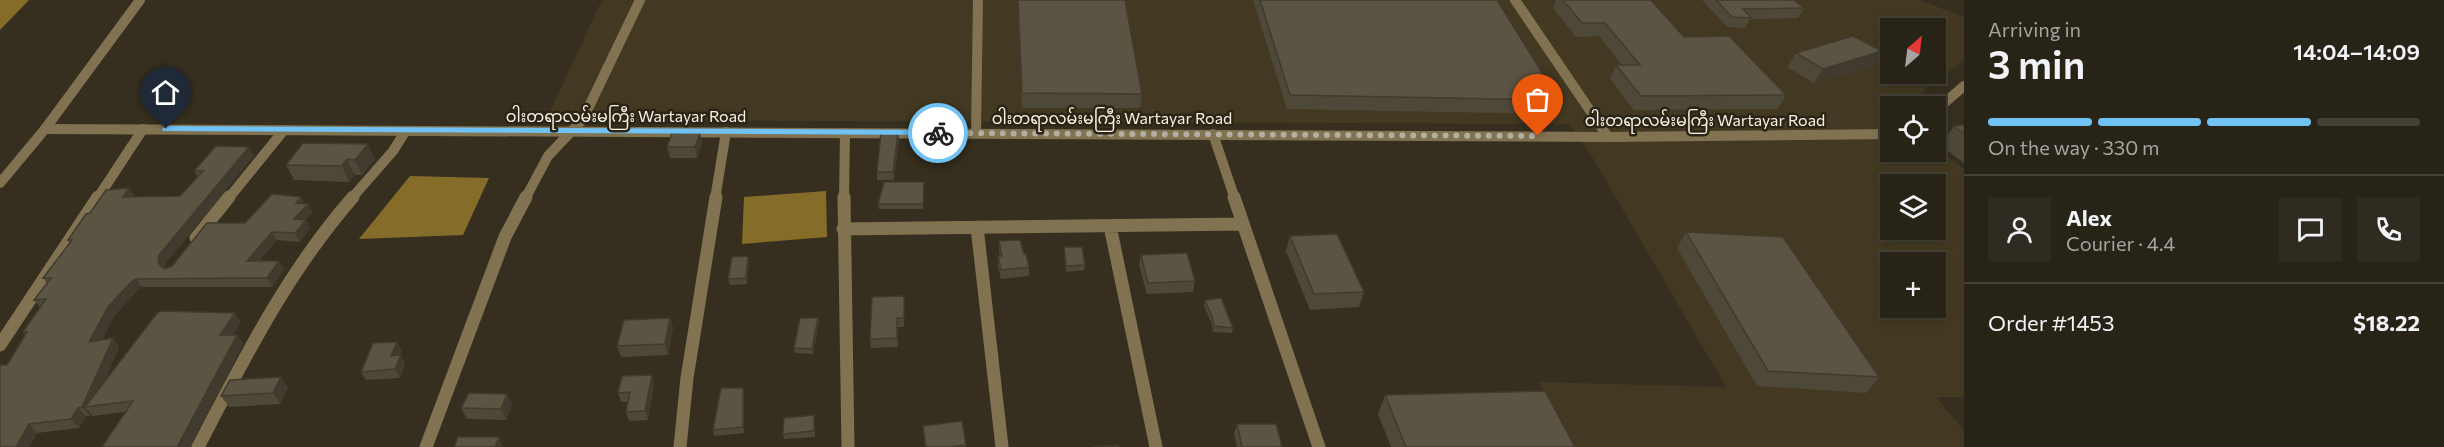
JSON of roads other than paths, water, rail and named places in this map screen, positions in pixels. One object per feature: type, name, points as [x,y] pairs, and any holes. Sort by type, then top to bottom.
[{"type":"street","points":[[0,183],[45,129],[140,0]]},
{"type":"street","points":[[426,447],[505,237],[548,156],[583,119],[640,0]]},
{"type":"street","points":[[976,133],[978,0]]},
{"type":"street","points":[[1515,0],[1608,136]]},
{"type":"street","points":[[1946,103],[1961,92]]},
{"type":"street","name":"ဝါးတရာလမ်းမကြီး Wartayar Road","points":[[45,129],[1608,136],[1880,134]]},
{"type":"street","points":[[0,345],[143,129]]},
{"type":"street","points":[[186,251],[284,130]]},
{"type":"street","points":[[198,447],[269,312],[332,222],[393,151],[405,132]]},
{"type":"street","points":[[680,447],[687,378],[726,132]]},
{"type":"street","points":[[845,133],[843,229],[848,447]]},
{"type":"street","points":[[1213,134],[1319,447]]},
{"type":"street","points":[[843,229],[1243,224]]},
{"type":"street","points":[[1110,226],[1156,447]]},
{"type":"street","points":[[976,227],[1002,447]]}]
